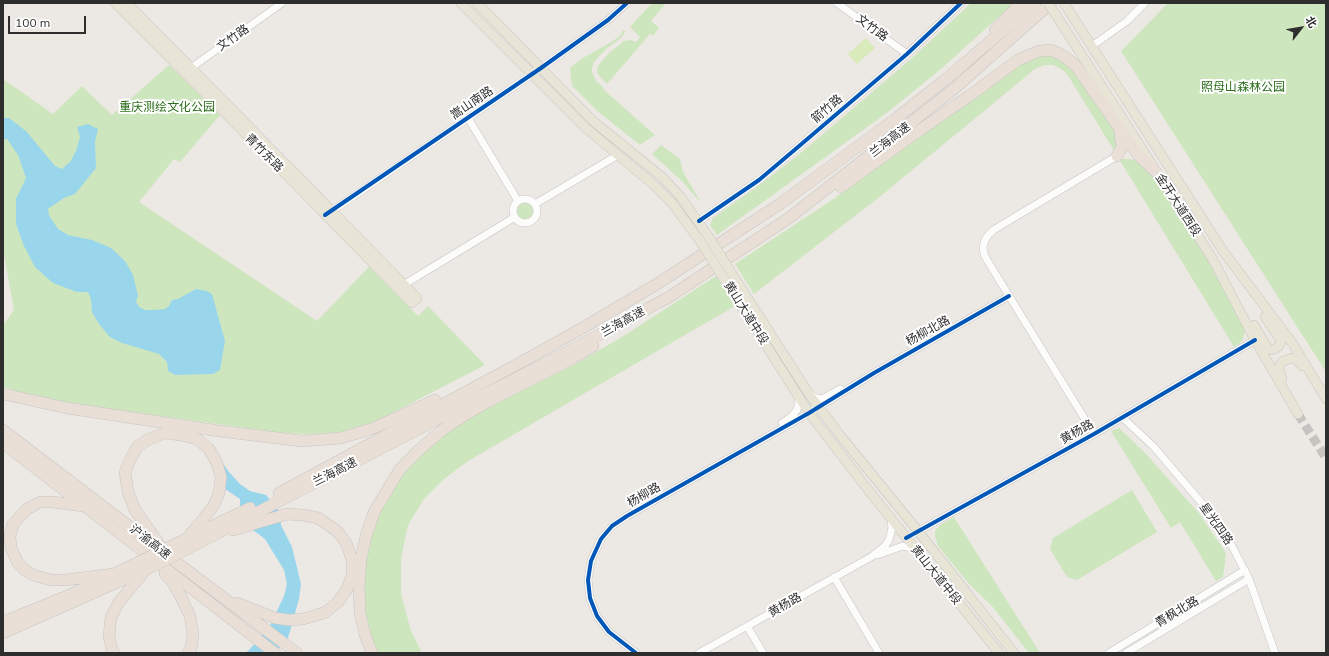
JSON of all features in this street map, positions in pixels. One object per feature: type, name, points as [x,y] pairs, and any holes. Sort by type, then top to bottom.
[{"type":"highway","points":[[945,80],[1021,3]]},
{"type":"highway","name":"兰海高速","points":[[527,359],[657,284],[780,204],[894,120],[945,80],[1035,3]]},
{"type":"highway","name":"兰海高速","points":[[207,529],[569,351],[669,297],[789,218],[954,89],[1052,3]]},
{"type":"highway","points":[[789,218],[830,195],[1018,60],[1039,51],[1051,50],[1068,59],[1076,66],[1139,156],[1155,171]]},
{"type":"highway","points":[[1117,125],[1122,142],[1122,147],[1117,156]]},
{"type":"highway","points":[[1117,156],[1129,153],[1139,156]]},
{"type":"highway","points":[[372,653],[365,635],[360,613],[360,559],[374,512],[400,469],[419,450],[463,416],[573,358],[618,332],[669,297]]},
{"type":"highway","points":[[3,394],[67,408],[219,431],[302,441],[341,438],[374,428],[527,359]]},
{"type":"highway","points":[[350,459],[527,359]]},
{"type":"highway","name":"沪渝高速","points":[[3,430],[223,597],[254,615]]},
{"type":"highway","points":[[168,556],[135,510],[128,492],[125,472],[138,446],[149,439],[165,433],[197,439],[209,449],[217,463],[221,477],[219,493],[207,529]]},
{"type":"highway","points":[[3,443],[84,506],[144,562],[172,581],[190,616],[193,634],[191,649],[188,653]]},
{"type":"highway","points":[[84,506],[40,502],[27,509],[13,524],[10,536],[10,548],[18,563],[26,571],[36,576],[51,580],[65,580],[114,574]]},
{"type":"highway","points":[[3,622],[182,546],[207,529],[287,514],[318,518],[337,531],[347,545],[352,560],[352,576],[347,590],[338,602],[326,612],[303,619],[289,620],[254,615]]},
{"type":"highway","points":[[3,633],[144,562]]},
{"type":"highway","points":[[114,653],[109,636],[111,617],[144,562]]},
{"type":"highway","name":"沪渝高速","points":[[144,562],[244,628],[275,653]]},
{"type":"highway","points":[[254,615],[294,650]]},
{"type":"main road","name":"青竹东路","points":[[115,3],[187,70],[414,301]]},
{"type":"main road","name":"青竹东路","points":[[127,3],[187,70]]},
{"type":"main road","name":"黄山大道中段","points":[[461,3],[586,129],[655,186],[672,203],[730,280],[809,394],[839,434],[1014,653]]},
{"type":"main road","name":"黄山大道中段","points":[[477,3],[594,122],[662,177],[680,196],[699,221],[708,236],[730,280],[798,397],[809,413],[906,538],[999,653]]},
{"type":"main road","name":"金开大道西段","points":[[1048,3],[1212,258],[1255,340],[1298,414]]},
{"type":"main road","name":"金开大道西段","points":[[1065,4],[1223,251],[1293,344],[1326,398]]},
{"type":"main road","points":[[1232,296],[1250,318],[1267,347],[1271,350],[1275,349],[1281,342],[1261,311],[1251,290]]},
{"type":"main road","points":[[1288,397],[1279,369],[1283,361],[1292,358],[1296,359],[1314,379]]},
{"type":"street","name":"文竹路","points":[[187,70],[282,3]]},
{"type":"street","name":"嵩山南路","points":[[329,213],[541,68],[608,20],[627,3]]},
{"type":"street","name":"文竹路","points":[[837,3],[907,54]]},
{"type":"street","name":"箭竹路","points":[[699,221],[758,180],[798,147],[907,54],[961,3]]},
{"type":"street","points":[[1092,46],[1127,21],[1145,3]]},
{"type":"street","points":[[468,118],[518,200]]},
{"type":"street","points":[[535,204],[618,156]]},
{"type":"street","points":[[1094,434],[984,254],[983,247],[989,234],[1002,225],[1117,156]]},
{"type":"street","points":[[525,199],[532,201],[535,204],[537,212],[533,220],[529,222],[521,222],[515,217],[513,210],[518,200],[525,199]]},
{"type":"street","points":[[401,287],[515,217]]},
{"type":"street","name":"杨柳北路","points":[[857,383],[1009,296]]},
{"type":"street","name":"黄杨路","points":[[906,538],[1094,434],[1255,340]]},
{"type":"street","points":[[809,394],[816,398],[822,398],[844,387],[857,383]]},
{"type":"street","name":"杨柳路","points":[[636,653],[616,639],[606,628],[597,616],[590,598],[588,580],[589,570],[594,553],[601,539],[612,526],[627,516],[809,413],[857,383]]},
{"type":"street","name":"杨柳路","points":[[630,653],[614,641],[600,627],[590,610],[587,600],[585,589],[585,569],[590,551],[598,537],[610,524],[625,513],[789,419],[797,410],[799,403],[798,397]]},
{"type":"street","name":"星光四路","points":[[1122,418],[1153,446],[1206,508],[1232,546],[1249,579],[1275,653]]},
{"type":"street","points":[[871,556],[885,546],[890,540],[892,528],[891,518]]},
{"type":"street","points":[[871,556],[903,546],[918,553]]},
{"type":"street","name":"黄杨路","points":[[699,653],[871,556]]},
{"type":"street","name":"青枫北路","points":[[1109,653],[1245,570]]},
{"type":"street","points":[[834,577],[879,653]]},
{"type":"street","name":"青枫北路","points":[[1126,653],[1249,579]]},
{"type":"street","points":[[747,626],[763,653]]},
{"type":"green space","points":[[652,3],[666,3],[651,21],[659,28],[653,36],[650,34],[607,84],[597,73],[598,66],[608,54],[624,41],[631,40],[636,42],[640,37],[630,27]]},
{"type":"green space","points":[[971,3],[1014,3],[941,69],[888,112],[717,235],[710,225],[713,218],[761,184],[802,152],[912,58]]},
{"type":"green space","name":"照母山森林公园","points":[[1168,3],[1326,3],[1326,372],[1121,51]]},
{"type":"green space","points":[[623,30],[625,32],[622,37],[605,50],[594,62],[592,72],[596,81],[604,88],[603,89],[655,135],[640,145],[596,110],[572,86],[570,68],[581,59],[610,43],[621,35]]},
{"type":"green space","points":[[866,38],[875,48],[857,64],[848,54]]},
{"type":"green space","points":[[1051,54],[1067,61],[1114,128],[1118,143],[1115,152],[1067,74],[1053,65],[1044,65],[1035,69],[882,195],[754,294],[735,264],[835,198],[895,152],[1029,57]]},
{"type":"green space","name":"重庆测绘文化公园","points":[[169,65],[220,115],[180,162],[174,159],[139,202],[317,321],[369,267],[418,316],[428,306],[485,365],[373,423],[351,431],[332,433],[281,433],[69,403],[3,387],[3,325],[14,310],[3,249],[3,79],[53,114],[82,86],[112,115]]},
{"type":"green space","points":[[661,145],[680,159],[683,172],[700,201],[683,182],[652,154]]},
{"type":"green space","points":[[1119,159],[1130,159],[1137,161],[1151,173],[1207,257],[1243,325],[1245,332],[1242,341],[1234,347]]},
{"type":"green space","points":[[522,203],[528,203],[533,208],[531,217],[528,219],[522,219],[517,214],[517,208]]},
{"type":"green space","points":[[716,276],[735,306],[468,461],[444,479],[424,499],[408,525],[401,558],[401,594],[411,631],[422,653],[377,653],[370,634],[364,610],[364,559],[379,510],[404,471],[444,434],[493,405],[577,363],[622,337]]},
{"type":"green space","points":[[1119,428],[1146,454],[1198,512],[1226,553],[1223,577],[1216,581],[1180,522],[1171,528],[1111,431]]},
{"type":"green space","points":[[1132,490],[1157,532],[1077,580],[1067,577],[1050,549],[1053,538]]},
{"type":"green space","points":[[954,517],[1040,653],[1029,653],[992,606],[969,584],[938,546],[935,531],[940,525]]},
{"type":"water","points":[[3,118],[9,118],[26,131],[55,166],[62,169],[70,162],[76,151],[80,137],[77,127],[88,124],[98,129],[95,141],[96,168],[75,194],[64,198],[48,209],[49,215],[58,229],[68,235],[92,240],[111,248],[125,261],[133,275],[138,296],[136,302],[139,307],[145,310],[165,309],[169,306],[172,300],[178,299],[196,289],[207,291],[212,294],[225,341],[220,370],[213,374],[175,375],[168,371],[167,362],[159,354],[122,343],[110,337],[99,324],[92,312],[91,299],[88,292],[77,292],[53,283],[35,267],[24,246],[16,224],[16,199],[26,178],[18,155],[7,139],[3,139]]},
{"type":"water","points":[[214,449],[228,471],[240,484],[250,491],[266,495],[280,512],[281,525],[292,547],[301,584],[299,599],[288,638],[275,653],[245,653],[270,626],[284,596],[287,584],[284,570],[265,539],[253,530],[240,506],[240,499],[225,489],[213,469],[209,460]]},
{"type":"tunnel","points":[[1298,414],[1326,458]]},
{"type":"cycle path","points":[[325,215],[541,68],[608,20],[627,3]]},
{"type":"cycle path","points":[[699,221],[759,180],[907,54],[961,3]]},
{"type":"cycle path","points":[[636,653],[609,632],[597,616],[590,598],[588,580],[591,561],[601,539],[612,526],[1009,296]]},
{"type":"cycle path","points":[[906,538],[1094,434],[1255,340]]}]
